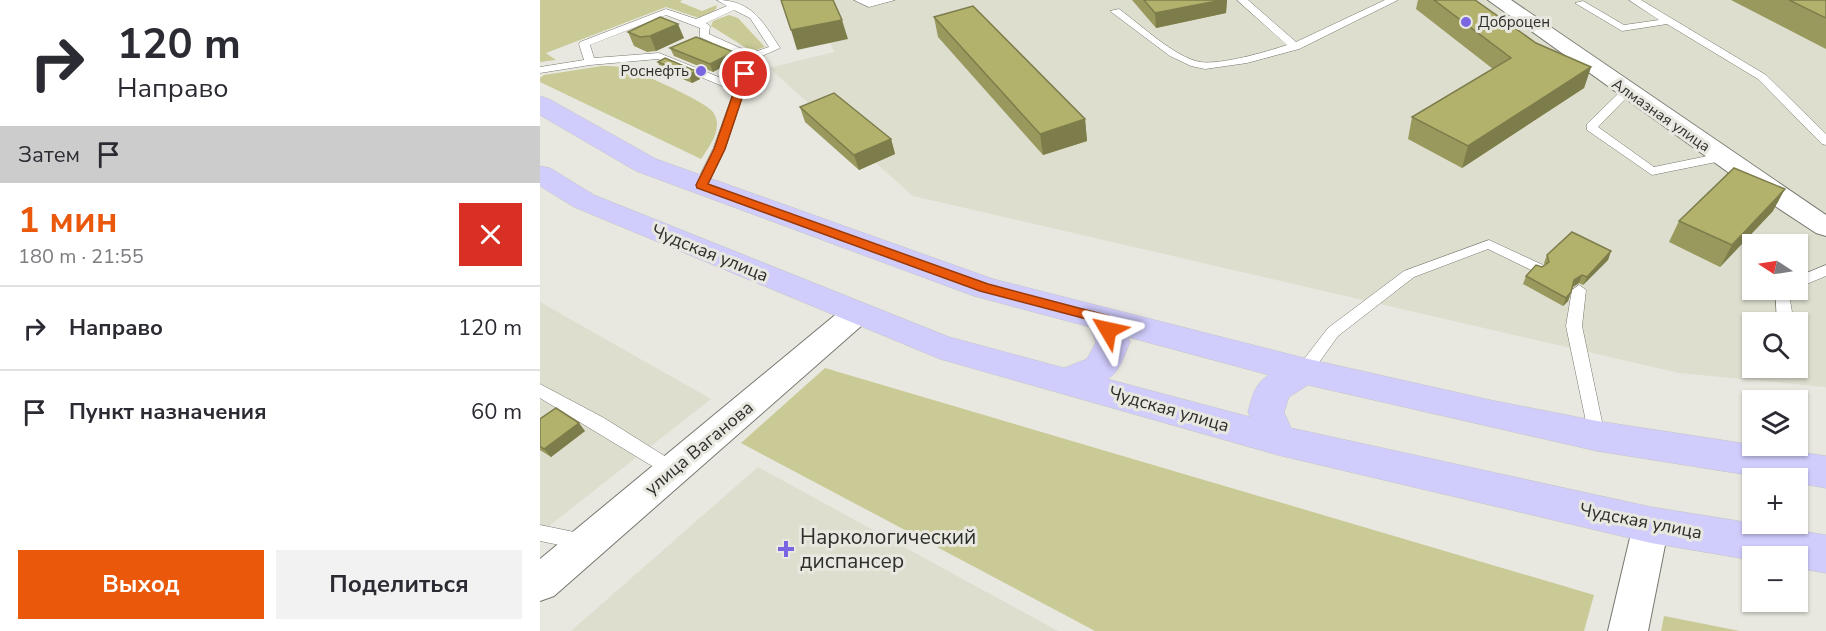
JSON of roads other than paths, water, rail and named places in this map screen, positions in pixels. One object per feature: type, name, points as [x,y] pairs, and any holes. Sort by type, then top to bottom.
[{"type":"highway","points":[[540,104],[646,165],[985,288],[1304,371],[1490,414],[1597,436],[1826,472]]},
{"type":"highway","name":"Чудская улица","points":[[540,174],[584,201],[940,347],[1278,440],[1651,525],[1826,554]]},
{"type":"highway","points":[[1066,381],[1100,368],[1113,342],[1104,319]]},
{"type":"highway","points":[[1278,440],[1266,412],[1273,389],[1304,371]]},
{"type":"street","name":"Алмазная улица","points":[[1498,0],[1826,227]]},
{"type":"street","name":"улица Ваганова","points":[[540,583],[857,313]]},
{"type":"street","points":[[1628,631],[1651,525]]},
{"type":"lane","points":[[590,62],[584,44],[666,12],[699,22],[705,26],[699,37],[750,57],[775,48],[754,16],[722,0]]},
{"type":"lane","points":[[859,0],[869,3],[890,0]]},
{"type":"lane","points":[[1242,0],[1295,47]]},
{"type":"lane","points":[[1115,11],[1175,54],[1198,65],[1233,62],[1295,47],[1322,37],[1393,0]]},
{"type":"lane","points":[[1634,0],[1762,77],[1826,141]]},
{"type":"lane","points":[[1580,3],[1622,28],[1670,21]]},
{"type":"lane","points":[[699,22],[735,6]]},
{"type":"lane","points":[[540,70],[590,62],[659,56],[677,47]]},
{"type":"lane","points":[[659,56],[740,90]]},
{"type":"lane","points":[[701,185],[719,149],[750,57]]},
{"type":"lane","points":[[1627,91],[1591,127],[1652,171],[1722,157]]},
{"type":"lane","points":[[1304,371],[1333,332],[1409,274],[1490,244],[1538,268]]},
{"type":"lane","points":[[1808,278],[1826,270]]},
{"type":"lane","points":[[1579,290],[1574,326],[1597,436]]},
{"type":"lane","points":[[540,390],[673,470]]},
{"type":"lane","points":[[540,533],[587,543]]},
{"type":"place","name":"Доброцен","points":[[1466,22]]},
{"type":"place","name":"Роснефть","points":[[701,71]]},
{"type":"place","name":"Наркологический диспансер","points":[[786,549]]}]
